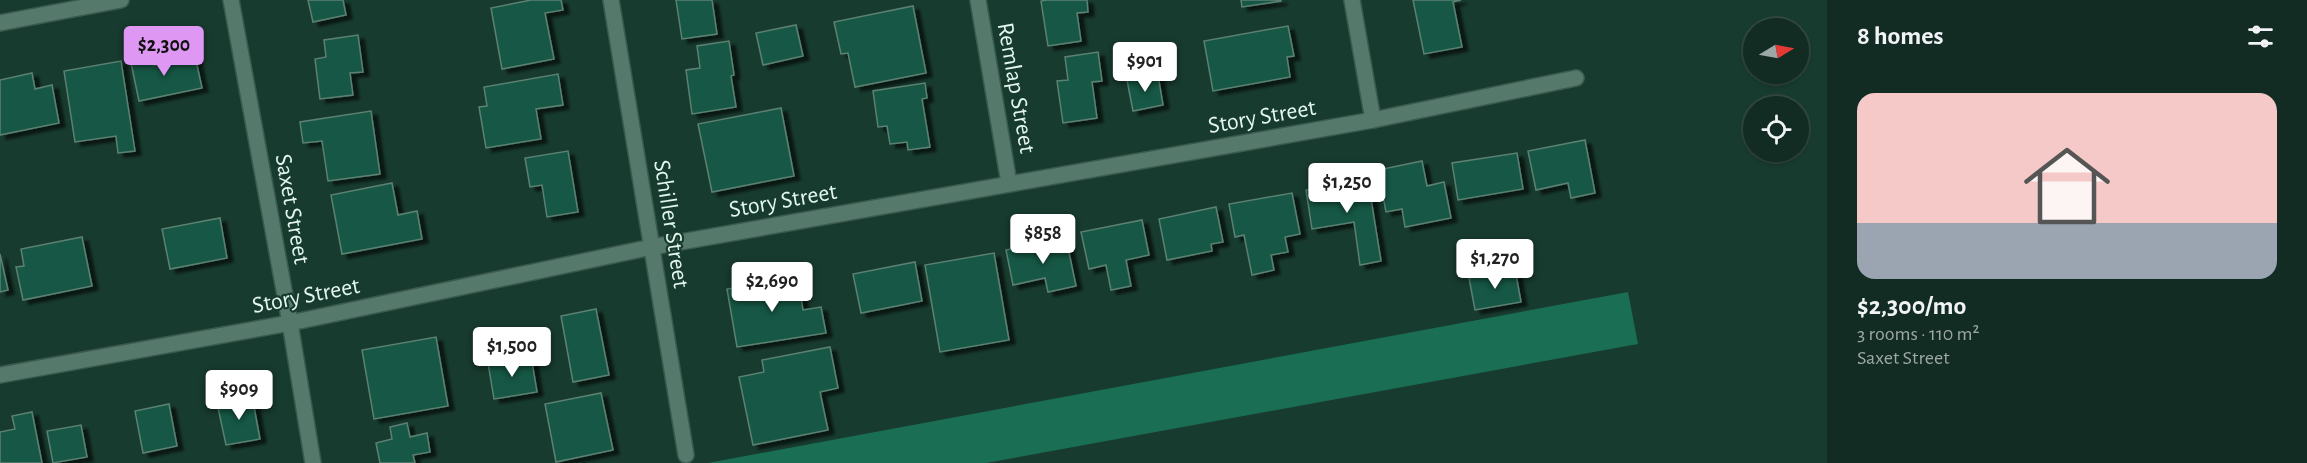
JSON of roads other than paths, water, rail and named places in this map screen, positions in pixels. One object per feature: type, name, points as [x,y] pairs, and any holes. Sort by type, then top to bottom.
[{"type":"street","points":[[0,22],[122,0]]},
{"type":"street","name":"Saxet Street","points":[[231,0],[313,463]]},
{"type":"street","name":"Schiller Street","points":[[611,0],[686,455]]},
{"type":"street","name":"Remlap Street","points":[[978,0],[1009,183]]},
{"type":"street","points":[[1352,0],[1373,120]]},
{"type":"street","name":"Story Street","points":[[0,375],[290,323],[652,247],[1373,120],[1576,78]]}]
